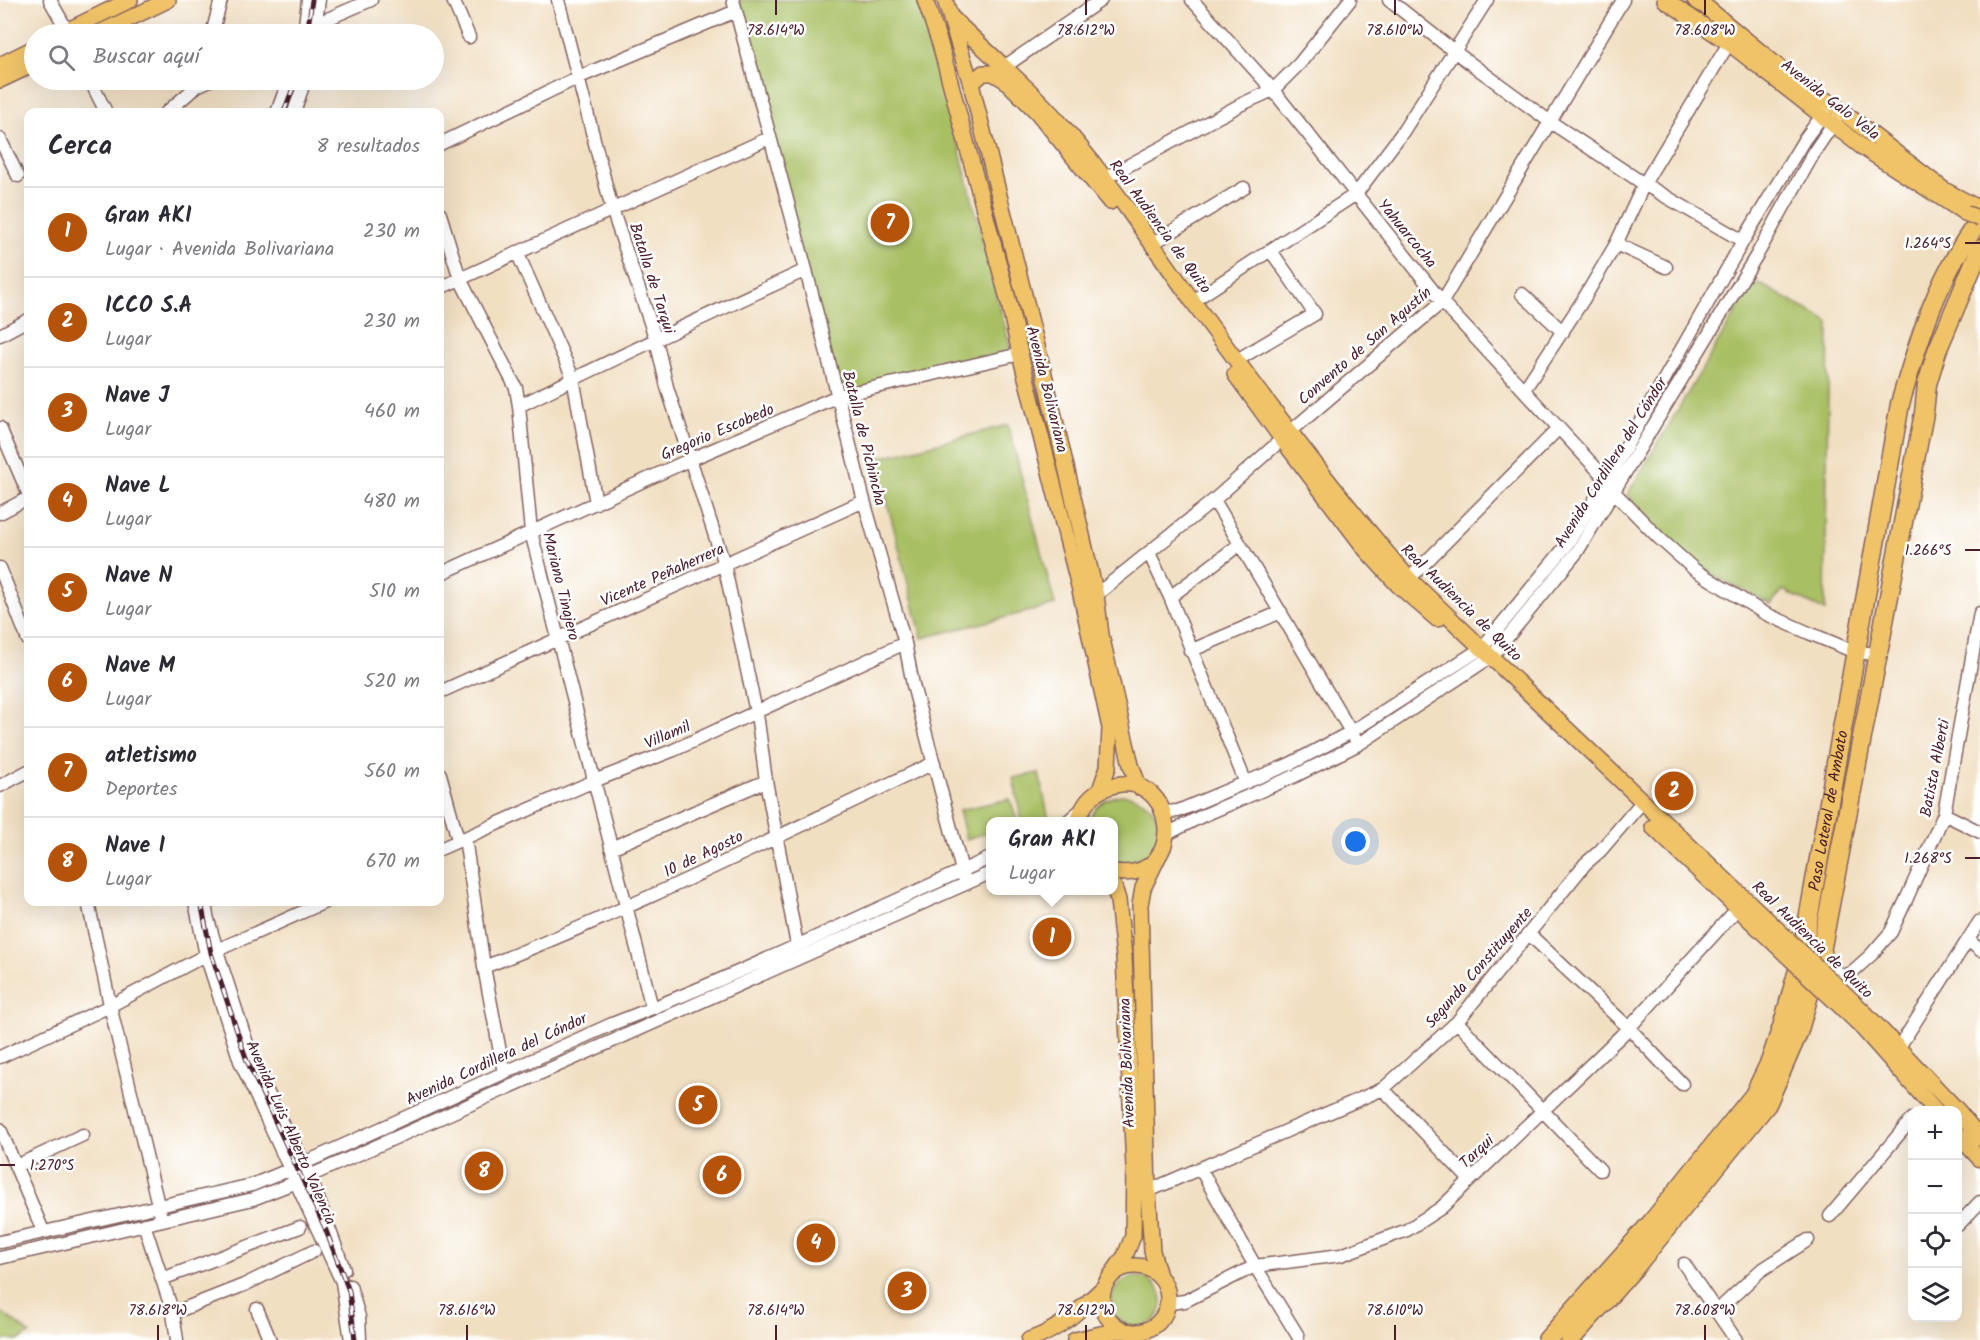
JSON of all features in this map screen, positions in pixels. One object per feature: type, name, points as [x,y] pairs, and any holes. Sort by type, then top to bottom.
[{"type":"highway","name":"Paso Lateral de Ambato","points":[[1547,1340],[1622,1256],[1721,1138],[1754,1095],[1770,1062],[1801,959],[1900,404],[1918,342],[1942,279],[1966,238],[1975,213]]},
{"type":"highway","name":"Paso Lateral de Ambato","points":[[1575,1338],[1767,1104],[1798,1033],[1820,957],[1879,654],[1927,384],[1945,331],[1980,249]]},
{"type":"main road","points":[[83,24],[130,0]]},
{"type":"main road","points":[[118,24],[168,0]]},
{"type":"main road","name":"Avenida Bolivariana","points":[[925,0],[940,44],[1009,303],[1080,590],[1110,728],[1108,766],[1100,790],[1089,798],[1080,815]]},
{"type":"main road","name":"Avenida Bolivariana","points":[[945,0],[971,84],[1047,386],[1096,595],[1104,646],[1131,765],[1139,787],[1154,797],[1164,812],[1167,834],[1143,888],[1140,906],[1148,1191],[1152,1251],[1159,1276],[1165,1284],[1168,1303]]},
{"type":"main road","name":"Avenida Galo Vela","points":[[1665,0],[1732,37],[1804,88],[1872,153],[1975,213]]},
{"type":"main road","name":"Avenida Galo Vela","points":[[1695,0],[1705,6],[1732,37]]},
{"type":"main road","name":"Real Audiencia de Quito","points":[[951,17],[1001,71],[1037,97],[1105,178],[1237,360],[1367,551],[1398,585],[1483,654]]},
{"type":"main road","points":[[0,65],[24,53]]},
{"type":"main road","points":[[0,80],[24,69]]},
{"type":"main road","points":[[971,84],[983,73],[1001,71]]},
{"type":"main road","name":"Real Audiencia de Quito","points":[[1001,71],[1005,80],[1038,113],[1102,191],[1286,435],[1409,579],[1639,806],[1952,1106]]},
{"type":"main road","points":[[1100,790],[1112,785],[1126,784],[1139,787]]},
{"type":"main road","name":"Real Audiencia de Quito","points":[[1639,806],[1737,909],[1754,916]]},
{"type":"main road","points":[[1118,872],[1133,872],[1144,868],[1160,853]]},
{"type":"main road","name":"Avenida Bolivariana","points":[[1107,1282],[1125,1256],[1133,1236],[1134,1177],[1124,957],[1116,895]]},
{"type":"main road","name":"Real Audiencia de Quito","points":[[1894,1052],[1927,1106]]},
{"type":"main road","name":"Real Audiencia de Quito","points":[[1962,1117],[1980,1138]]},
{"type":"main road","points":[[1962,1139],[1980,1159]]},
{"type":"main road","points":[[1029,1340],[1046,1335],[1070,1319],[1119,1270],[1129,1266],[1140,1266],[1150,1269],[1159,1276]]},
{"type":"main road","points":[[1107,1282],[1102,1297],[1103,1307],[1107,1316],[1123,1335]]},
{"type":"main road","points":[[1160,1340],[1162,1319],[1168,1303]]},
{"type":"main road","points":[[1076,1340],[1144,1331],[1162,1319]]},
{"type":"street","points":[[50,0],[62,24]]},
{"type":"street","points":[[215,24],[221,0]]},
{"type":"street","points":[[307,24],[308,0]]},
{"type":"street","points":[[310,24],[319,0]]},
{"type":"street","points":[[321,24],[371,0]]},
{"type":"street","points":[[453,0],[469,37]]},
{"type":"street","name":"Batalla de Tarqui","points":[[558,0],[612,209],[656,340],[667,387],[689,460],[724,564],[756,713]]},
{"type":"street","points":[[1001,71],[1101,0]]},
{"type":"street","name":"Yahuarcocha","points":[[1192,0],[1273,90],[1442,302],[1659,538],[1695,570],[1764,613],[1855,652],[1879,654]]},
{"type":"street","points":[[1105,178],[1242,104],[1273,90],[1300,63],[1350,0]]},
{"type":"street","points":[[1389,0],[1549,121],[1644,184],[1743,241]]},
{"type":"street","points":[[1193,302],[1356,194],[1402,133],[1487,0]]},
{"type":"street","name":"Convento de San Agustín","points":[[1096,595],[1214,501],[1286,435],[1442,302],[1623,0]]},
{"type":"street","points":[[444,142],[734,5]]},
{"type":"street","name":"Batalla de Pichincha","points":[[734,5],[806,270],[864,501],[905,643],[913,685],[966,883]]},
{"type":"street","points":[[1524,390],[1563,332],[1616,244],[1644,184],[1732,37]]},
{"type":"street","points":[[95,90],[104,108]]},
{"type":"street","points":[[171,108],[191,90]]},
{"type":"street","points":[[278,108],[285,90]]},
{"type":"street","points":[[295,108],[302,90]]},
{"type":"street","name":"Avenida Cordillera del Cóndor","points":[[1167,834],[1202,816],[1295,776],[1359,744],[1427,699],[1483,654],[1577,552],[1610,486],[1743,241],[1804,140],[1832,114]]},
{"type":"street","name":"Avenida Cordillera del Cóndor","points":[[1610,486],[1758,253],[1816,149],[1832,114]]},
{"type":"street","points":[[0,138],[18,176]]},
{"type":"street","points":[[444,286],[769,138]]},
{"type":"street","points":[[1153,243],[1244,188]]},
{"type":"street","name":"Mariano Tinajero","points":[[444,227],[460,279],[516,388],[531,532],[652,1008]]},
{"type":"street","points":[[1616,244],[1666,267]]},
{"type":"street","points":[[1237,360],[1315,314],[1271,251]]},
{"type":"street","points":[[516,252],[573,378],[596,503]]},
{"type":"street","points":[[519,405],[806,270]]},
{"type":"street","points":[[1522,294],[1563,332]]},
{"type":"street","points":[[0,335],[24,322]]},
{"type":"street","name":"Gregorio Escobedo","points":[[444,572],[689,460],[838,396],[1020,354]]},
{"type":"street","points":[[0,428],[24,484]]},
{"type":"street","points":[[1409,579],[1559,428]]},
{"type":"street","points":[[0,513],[24,500]]},
{"type":"street","name":"Vicente Peñaherrera","points":[[444,690],[864,501]]},
{"type":"street","points":[[1214,501],[1359,744]]},
{"type":"street","points":[[1170,597],[1240,544]]},
{"type":"street","points":[[1149,553],[1170,597],[1245,782]]},
{"type":"street","points":[[0,568],[24,630]]},
{"type":"street","points":[[1190,651],[1281,612]]},
{"type":"street","name":"Batista Alberti","points":[[1820,957],[1839,974],[1846,975],[1871,955],[1891,932],[1944,814],[1980,613]]},
{"type":"street","name":"Villamil","points":[[444,847],[674,750],[905,643]]},
{"type":"street","name":"Avenida Cordillera del Cóndor","points":[[1164,812],[1178,810],[1290,764],[1351,732],[1419,688],[1483,654]]},
{"type":"street","points":[[1419,688],[1427,699]]},
{"type":"street","points":[[756,713],[766,782],[797,945]]},
{"type":"street","name":"10 de Agosto","points":[[484,967],[626,908],[934,763]]},
{"type":"street","points":[[0,786],[24,773]]},
{"type":"street","points":[[611,848],[766,782]]},
{"type":"street","points":[[444,786],[462,839],[504,1073]]},
{"type":"street","name":"Segunda Constituyente","points":[[1148,1191],[1383,1089],[1457,1022],[1585,864],[1600,851],[1639,806]]},
{"type":"street","points":[[1944,814],[1980,832]]},
{"type":"street","name":"Avenida Cordillera del Cóndor","points":[[0,1242],[252,1185],[986,860]]},
{"type":"street","name":"Avenida Cordillera del Cóndor","points":[[0,1257],[253,1199],[296,1182],[986,875]]},
{"type":"street","points":[[89,906],[110,1006],[162,1220]]},
{"type":"street","name":"Avenida Luis Alberto Valencia","points":[[196,906],[252,1059],[285,1130],[310,1175],[348,1280],[359,1317],[360,1340]]},
{"type":"street","name":"Avenida Luis Alberto Valencia","points":[[206,906],[212,953],[240,1061],[342,1282],[351,1340]]},
{"type":"street","points":[[0,1057],[110,1006],[212,953],[316,906]]},
{"type":"street","name":"Tarqui","points":[[1168,1303],[1185,1300],[1255,1266],[1341,1255],[1407,1230],[1441,1208],[1629,1028],[1737,909]]},
{"type":"street","points":[[1894,1052],[1980,921]]},
{"type":"street","points":[[1529,934],[1629,1028],[1682,1084]]},
{"type":"street","points":[[1968,940],[1980,950]]},
{"type":"street","points":[[1457,1022],[1600,1170]]},
{"type":"street","points":[[1383,1089],[1470,1180]]},
{"type":"street","points":[[1830,1216],[1908,1124]]},
{"type":"street","points":[[0,1128],[43,1231]]},
{"type":"street","points":[[16,1166],[83,1135]]},
{"type":"street","points":[[1200,1168],[1255,1266],[1298,1336]]},
{"type":"street","points":[[1962,1221],[1980,1202]]},
{"type":"street","points":[[144,1224],[173,1313],[177,1340]]},
{"type":"street","points":[[162,1279],[300,1227]]},
{"type":"street","points":[[1716,1312],[1760,1271],[1808,1240]]},
{"type":"street","points":[[173,1313],[244,1285],[314,1251]]},
{"type":"street","points":[[1684,1264],[1736,1340]]},
{"type":"street","points":[[257,1309],[270,1340]]},
{"type":"green space","points":[[734,0],[917,0],[935,54],[1013,358],[836,396]]},
{"type":"green space","points":[[1758,283],[1829,322],[1825,611],[1783,590],[1771,604],[1688,563],[1627,495],[1741,304]]},
{"type":"green space","points":[[1008,425],[1055,605],[922,638],[876,459]]},
{"type":"green space","points":[[1039,773],[1048,817],[1021,817],[1013,778]]},
{"type":"green space","points":[[1120,795],[1138,798],[1151,808],[1156,817],[1159,826],[1158,836],[1150,854],[1143,861],[1131,866],[1118,865],[1118,817],[1092,817],[1100,804]]},
{"type":"green space","points":[[1010,799],[1016,817],[986,817],[986,833],[966,839],[959,810]]},
{"type":"green space","points":[[1137,1277],[1146,1279],[1157,1288],[1162,1302],[1160,1311],[1151,1322],[1137,1327],[1128,1325],[1117,1316],[1112,1302],[1114,1293],[1123,1282]]},
{"type":"green space","points":[[3,1313],[30,1334],[19,1340],[0,1340],[0,1315]]},
{"type":"railway","points":[[308,24],[312,0]]},
{"type":"railway","points":[[286,108],[292,90]]},
{"type":"railway","points":[[202,906],[211,953],[247,1061],[325,1228],[349,1291],[355,1340]]},
{"type":"place","name":"atletismo","points":[[890,223]]},
{"type":"place","name":"ICCO S.A","points":[[1674,791]]},
{"type":"place","name":"Gran AKI","points":[[1052,937]]},
{"type":"place","name":"Nave N","points":[[698,1105]]},
{"type":"place","name":"Nave I","points":[[484,1171]]},
{"type":"place","name":"Nave M","points":[[722,1175]]},
{"type":"place","name":"Nave L","points":[[816,1243]]},
{"type":"place","name":"Nave J","points":[[907,1291]]}]
